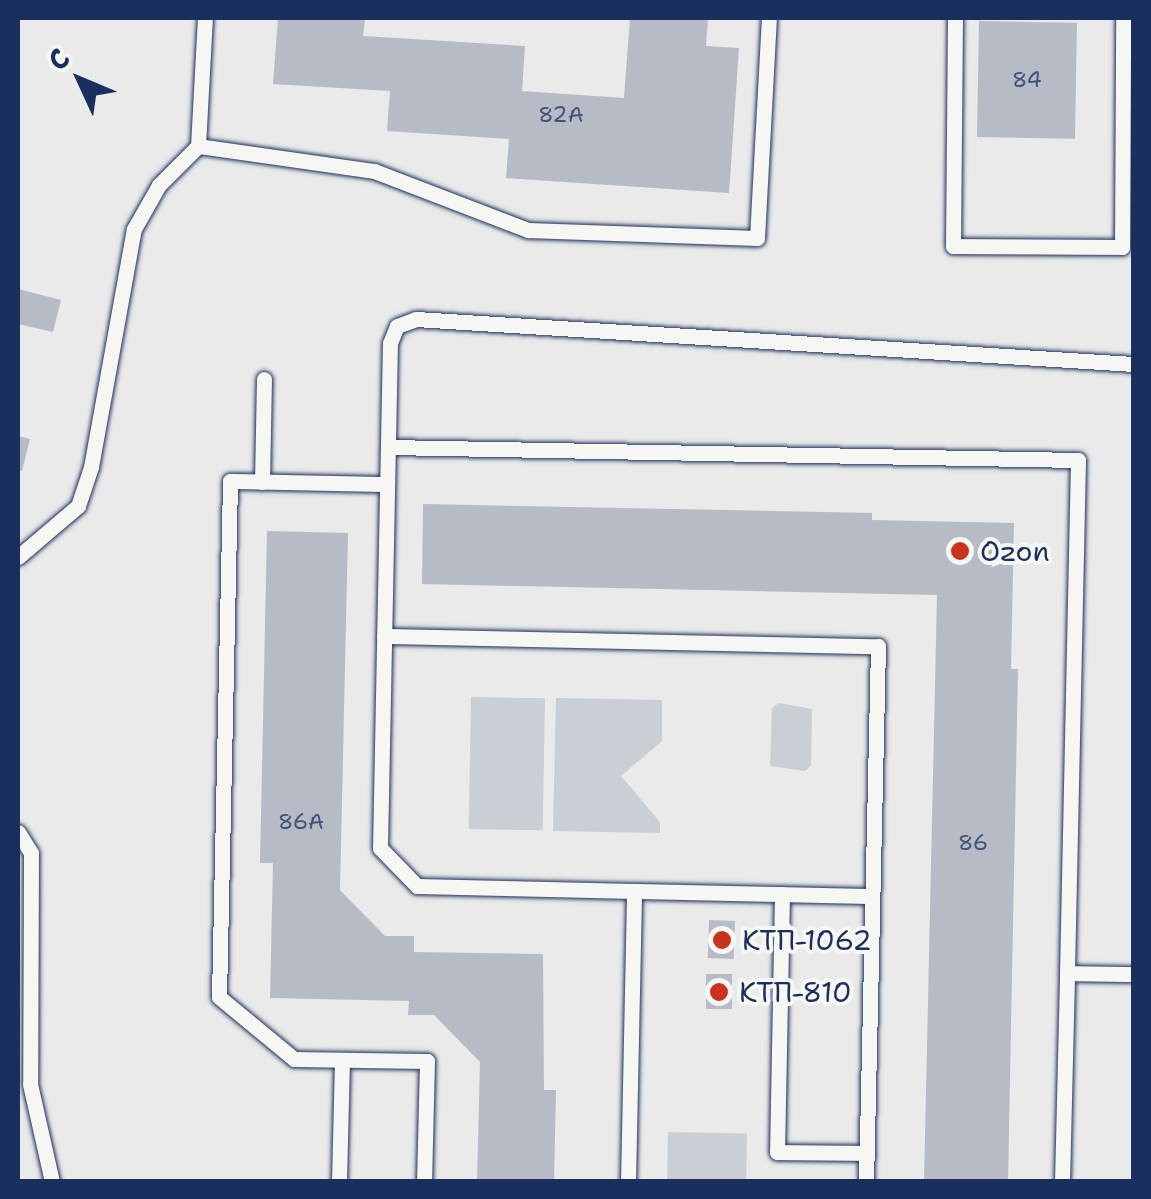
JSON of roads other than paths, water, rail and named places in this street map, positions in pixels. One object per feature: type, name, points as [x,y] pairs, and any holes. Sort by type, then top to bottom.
[{"type":"lane","points":[[18,557],[78,506],[92,467],[134,229],[159,185],[198,146],[204,18]]},
{"type":"lane","points":[[198,146],[374,170],[528,230],[757,238],[769,18]]},
{"type":"lane","points":[[955,18],[953,246],[1122,248],[1123,18]]},
{"type":"lane","points":[[872,896],[417,886],[380,848],[390,343],[396,326],[416,319],[1134,364]]},
{"type":"lane","points":[[262,482],[264,379]]},
{"type":"lane","points":[[388,447],[1078,460],[1062,1182]]},
{"type":"lane","points":[[387,484],[230,481],[219,997],[294,1058],[427,1061],[424,1182]]},
{"type":"lane","points":[[384,636],[878,646],[866,1182]]},
{"type":"lane","points":[[18,832],[31,853],[30,1084],[52,1182]]},
{"type":"lane","points":[[628,1182],[634,890]]},
{"type":"lane","points":[[782,894],[777,1152],[867,1154]]},
{"type":"lane","points":[[1067,972],[1134,974]]},
{"type":"lane","points":[[339,1182],[342,1060]]},
{"type":"place","name":"Ozon","points":[[960,551]]},
{"type":"place","name":"КТП-1062","points":[[722,940]]},
{"type":"place","name":"КТП-810","points":[[719,992]]}]
